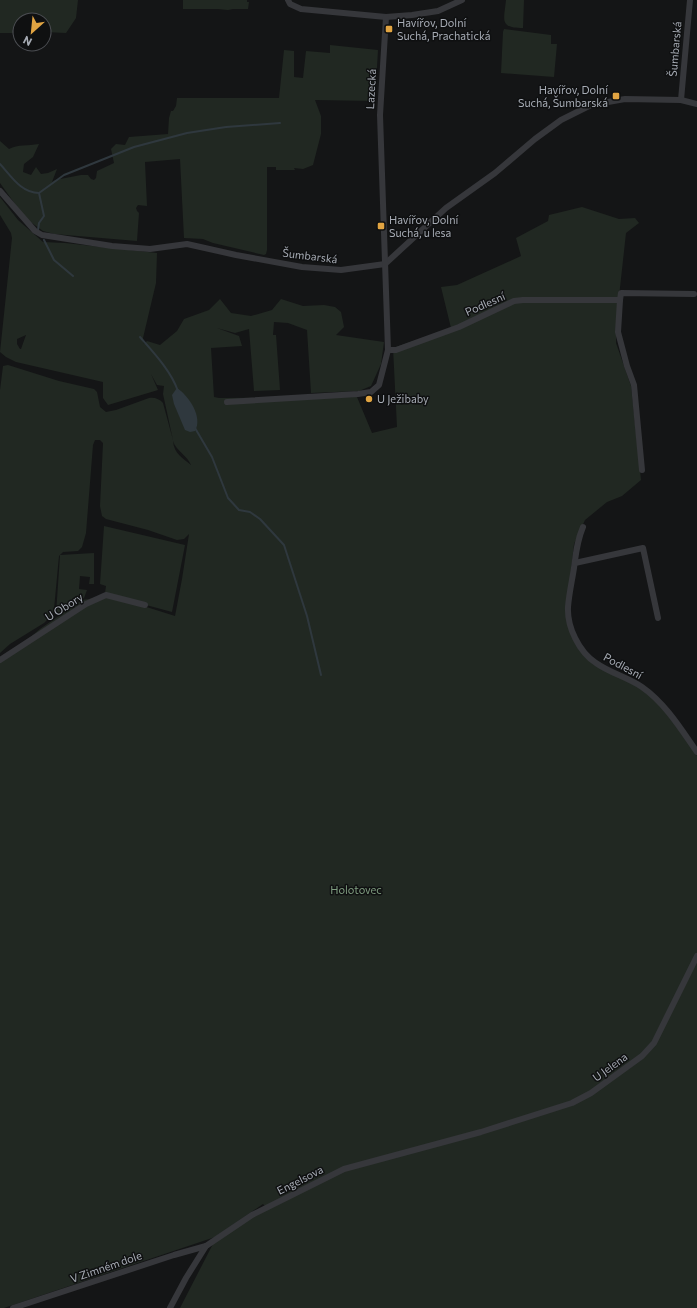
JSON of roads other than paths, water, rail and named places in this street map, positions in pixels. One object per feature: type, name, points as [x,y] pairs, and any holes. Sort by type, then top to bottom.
[{"type":"street","points":[[288,0],[290,4],[301,9],[386,17],[412,16],[438,11],[462,0]]},
{"type":"street","name":"Šumbarská","points":[[681,100],[690,0]]},
{"type":"street","name":"Lazecká","points":[[227,402],[358,394],[371,392],[379,384],[388,350],[380,115],[386,17]]},
{"type":"street","points":[[384,264],[446,208],[561,120],[591,105],[626,99],[681,100],[697,104]]},
{"type":"street","name":"Šumbarská","points":[[0,191],[34,231],[50,236],[112,246],[150,249],[187,244],[302,267],[341,270],[384,264]]},
{"type":"street","name":"Podlesní","points":[[388,350],[396,350],[459,326],[514,301],[620,300],[621,293],[694,294]]},
{"type":"street","points":[[620,300],[618,332],[627,366],[634,385],[642,470]]},
{"type":"street","name":"Podlesní","points":[[583,527],[576,546],[568,608],[570,623],[579,645],[587,656],[596,663],[642,687],[656,699],[670,714],[697,752]]},
{"type":"street","points":[[575,563],[643,548],[658,618]]},
{"type":"street","name":"U Obory","points":[[0,660],[86,604],[106,595],[145,605]]},
{"type":"street","name":"U Jelena","points":[[481,1132],[572,1103],[591,1093],[642,1056],[654,1042],[697,956]]},
{"type":"street","name":"Engelsova","points":[[170,1308],[186,1278],[206,1246],[252,1215],[344,1169],[481,1132]]},
{"type":"street","name":"V Zimném dole","points":[[13,1308],[174,1255],[206,1246]]},
{"type":"waterway","points":[[39,193],[64,175],[134,147],[187,133],[226,127],[280,123]]},
{"type":"waterway","points":[[0,164],[22,187],[39,193],[44,216],[39,223],[38,230]]},
{"type":"waterway","points":[[44,240],[54,260],[73,276]]},
{"type":"waterway","points":[[140,337],[167,369],[178,391]]},
{"type":"waterway","points":[[195,428],[212,457],[228,498],[239,510],[250,512],[260,519],[284,545],[307,616],[321,675]]},
{"type":"place","name":"Havířov, Dolní Suchá, Prachatická","points":[[389,29]]},
{"type":"place","name":"Havířov, Dolní Suchá, Šumbarská","points":[[616,96]]},
{"type":"place","name":"Havířov, Dolní Suchá, u lesa","points":[[381,226]]},
{"type":"place","name":"U Ježibaby","points":[[369,399]]},
{"type":"park label","name":"Holotovec","points":[[356,890]]}]
